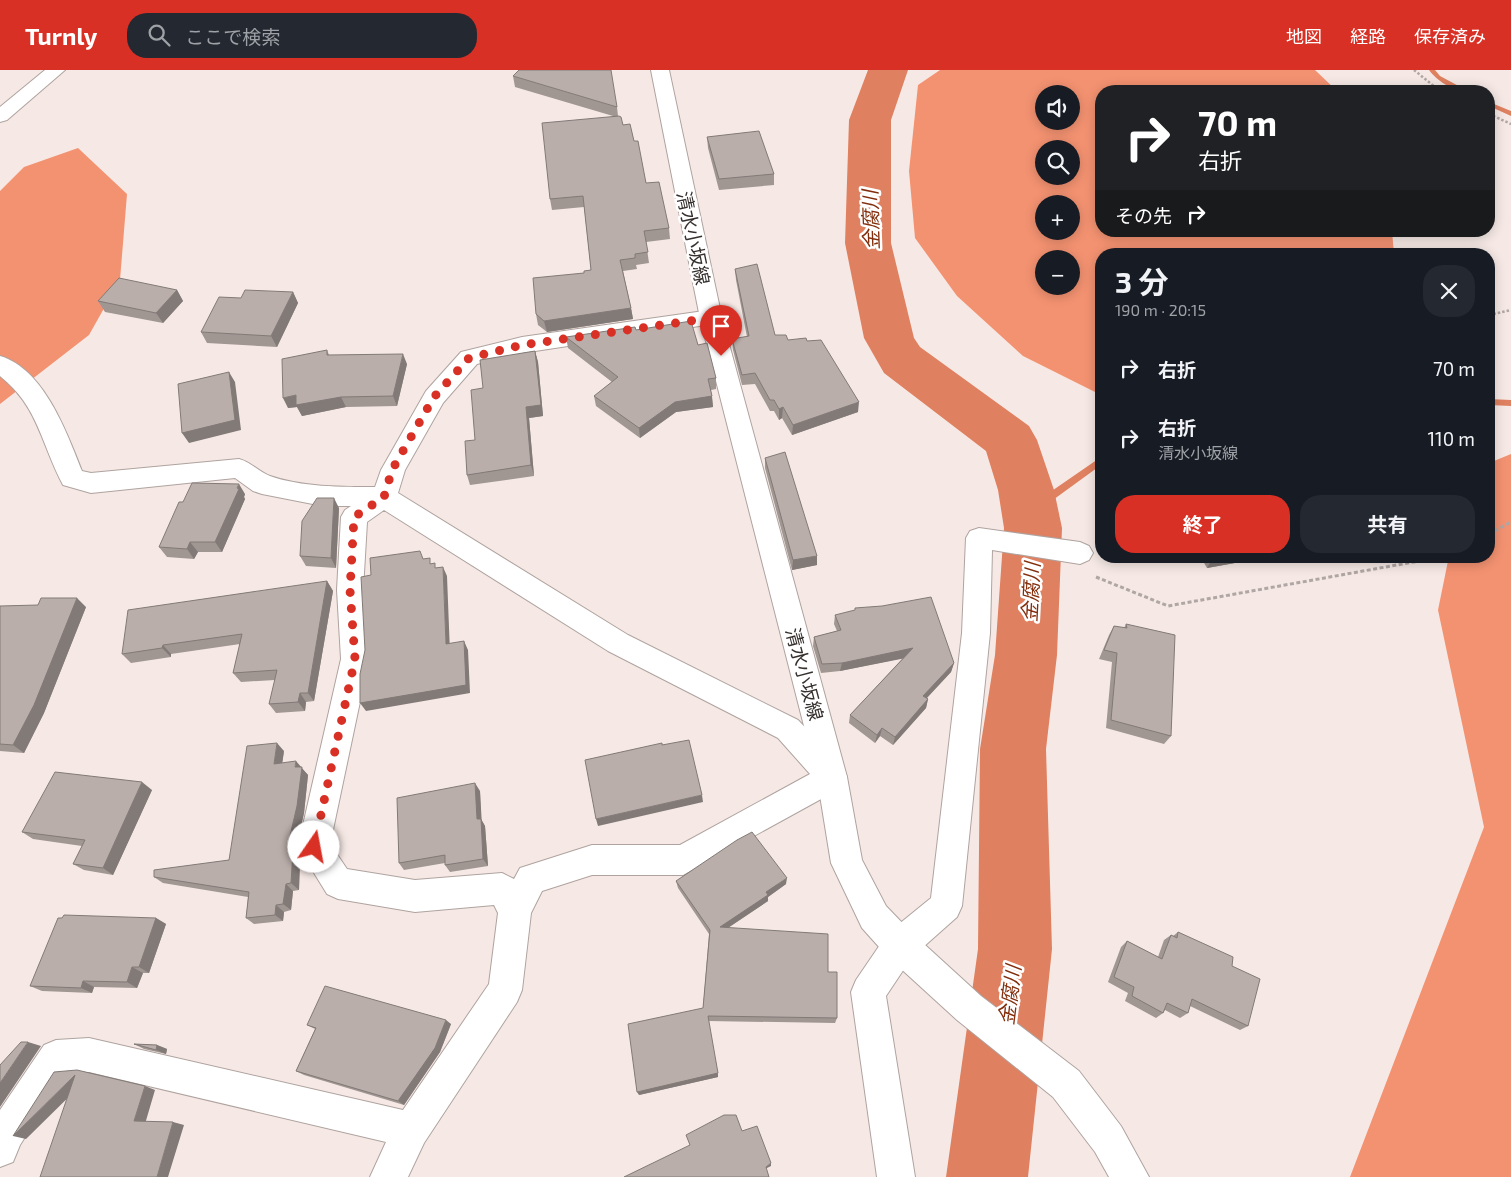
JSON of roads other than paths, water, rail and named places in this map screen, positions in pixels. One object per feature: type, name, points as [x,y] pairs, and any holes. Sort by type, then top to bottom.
[{"type":"street","points":[[0,116],[56,70]]},
{"type":"street","name":"清水小坂線","points":[[660,70],[711,318],[832,777],[847,863],[874,917],[900,945],[969,1008],[1066,1084],[1108,1138],[1130,1177]]},
{"type":"street","points":[[515,910],[502,889],[415,896],[338,883],[314,847],[355,659],[350,590],[354,517],[384,497],[392,470],[434,397],[469,358],[522,345],[711,318]]},
{"type":"street","points":[[0,364],[14,373],[45,409],[72,478],[91,483],[239,468],[262,484],[323,496],[384,497],[618,643],[788,730],[832,777],[683,860],[592,860],[532,879],[515,910],[505,990],[411,1130],[389,1177]]},
{"type":"street","points":[[896,1177],[868,992],[900,945],[946,906],[976,633],[979,538],[1080,553]]},
{"type":"street","points":[[0,1148],[5,1135],[56,1057],[89,1055],[411,1130]]},
{"type":"waterway","name":"金腐川","points":[[888,70],[870,120],[868,243],[889,338],[902,360],[1010,440],[1026,490],[1033,528],[1026,655],[1013,749],[1015,949],[987,1177]]},
{"type":"waterway","points":[[1432,70],[1438,77],[1453,85]]},
{"type":"waterway","points":[[1495,107],[1511,114]]},
{"type":"waterway","points":[[1495,402],[1511,403]]},
{"type":"waterway","points":[[1026,490],[1043,502],[1095,464]]}]
